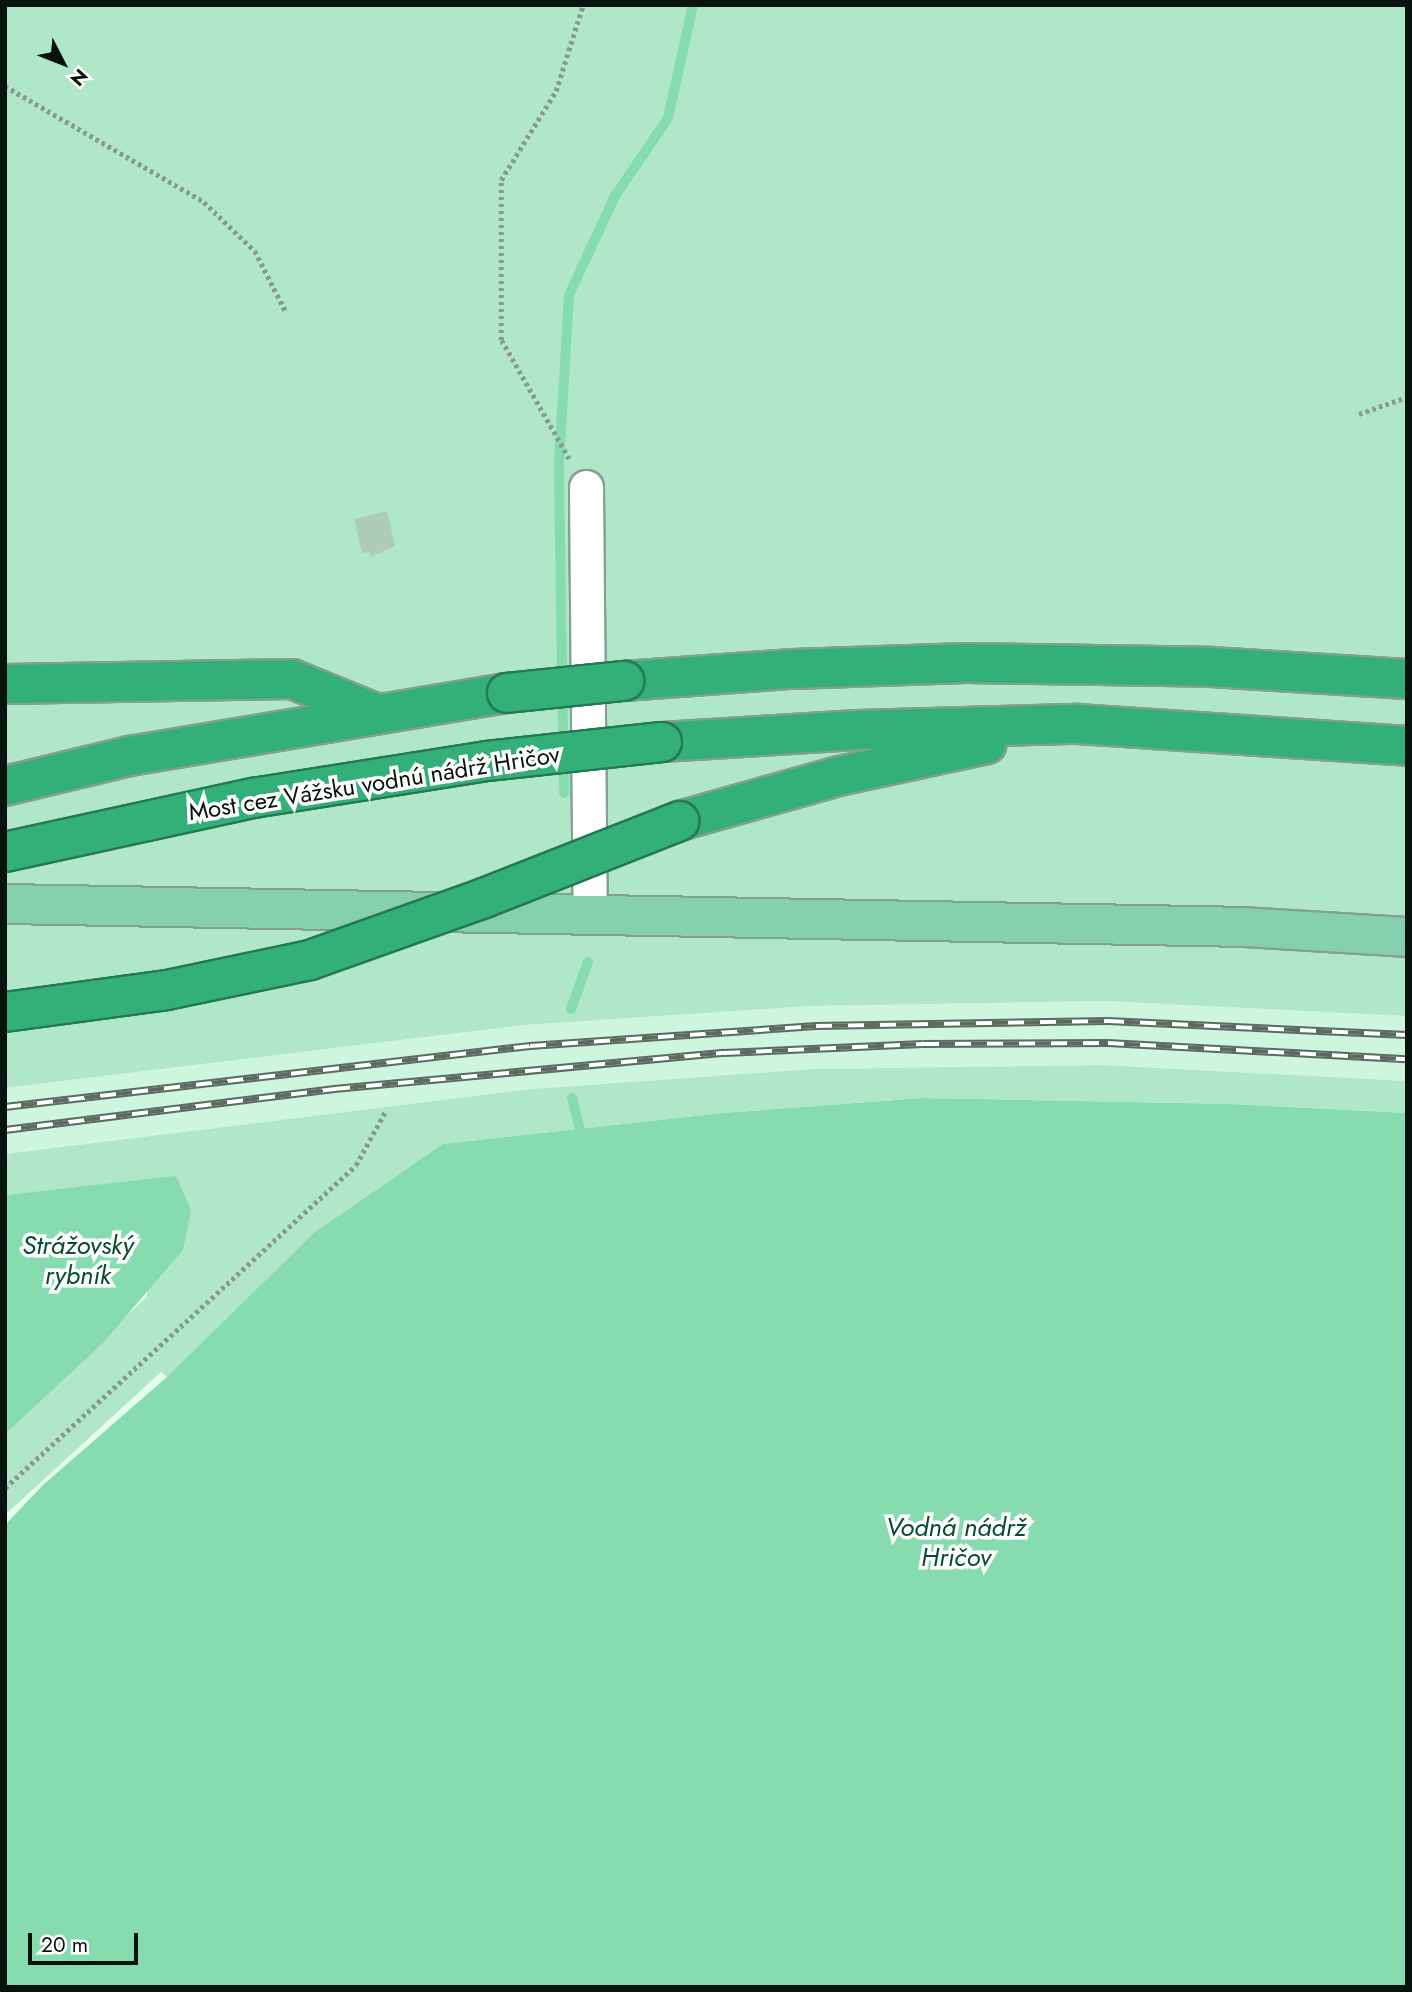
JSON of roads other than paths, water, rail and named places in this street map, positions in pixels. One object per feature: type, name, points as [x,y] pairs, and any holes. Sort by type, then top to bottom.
[{"type":"highway","points":[[5,786],[129,756],[507,693],[793,668],[966,663],[1211,667],[1407,679]]},
{"type":"highway","points":[[5,684],[292,679],[375,713]]},
{"type":"highway","points":[[5,1012],[178,988],[310,960],[484,898],[678,821],[839,776],[1078,724],[1407,746]]},
{"type":"highway","name":"Most cez Vážsku vodnú nádrž Hričov","points":[[5,852],[253,798],[487,761],[662,742],[858,730],[1078,724]]},
{"type":"main road","points":[[5,904],[1244,928],[1407,937]]},
{"type":"street","points":[[586,487],[590,916]]},
{"type":"water","name":"Vodná nádrž Hričov","points":[[922,1098],[1230,1104],[1407,1113],[1407,1987],[5,1987],[5,1525],[43,1485],[167,1377],[314,1233],[443,1144],[723,1113]]},
{"type":"water","name":"Strážovský rybník","points":[[176,1176],[191,1210],[183,1250],[103,1343],[5,1434],[5,1195]]},
{"type":"waterway","points":[[564,793],[559,463],[569,295],[615,196],[668,118],[693,5]]},
{"type":"waterway","points":[[571,1009],[588,962]]},
{"type":"waterway","points":[[572,1098],[580,1129]]},
{"type":"railway","points":[[5,1107],[530,1046],[816,1026],[1108,1021],[1407,1035]]},
{"type":"railway","points":[[5,1130],[334,1089],[724,1053],[923,1044],[1108,1043],[1407,1059]]}]
